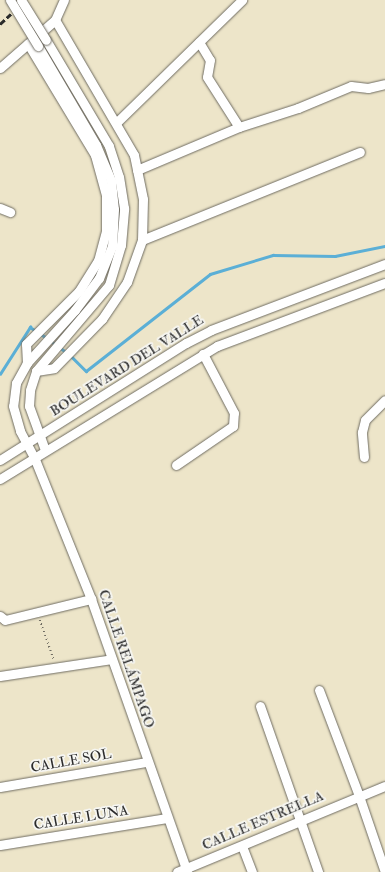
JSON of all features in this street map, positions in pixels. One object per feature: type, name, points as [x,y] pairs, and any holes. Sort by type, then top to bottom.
[{"type":"street","points":[[10,0],[95,155],[106,195],[106,232],[98,261],[79,291],[26,344],[27,362]]},
{"type":"street","points":[[21,0],[109,146],[120,177],[124,208],[120,246],[109,285],[36,371],[30,390],[29,406],[38,437],[45,450]]},
{"type":"street","points":[[0,68],[33,43],[55,20],[64,0]]},
{"type":"street","points":[[117,122],[242,0]]},
{"type":"street","points":[[36,371],[54,368],[102,319],[127,282],[142,240],[143,199],[134,155],[117,122],[55,20]]},
{"type":"street","points":[[199,42],[210,60],[207,77],[239,127]]},
{"type":"street","points":[[27,362],[75,310],[99,278],[112,246],[114,209],[111,181],[96,145],[33,43]]},
{"type":"street","points":[[137,170],[239,127],[298,108],[351,86],[368,88],[385,84]]},
{"type":"street","points":[[142,240],[360,152]]},
{"type":"street","points":[[0,208],[10,212]]},
{"type":"street","name":"BOULEVARD DEL VALLE","points":[[0,460],[186,343],[211,330],[385,264]]},
{"type":"street","name":"BOULEVARD DEL VALLE","points":[[0,479],[216,346],[385,283]]},
{"type":"street","points":[[176,465],[233,426],[234,413],[203,354]]},
{"type":"street","name":"CALLE RELÁMPAGO","points":[[27,362],[16,383],[13,406],[20,431],[34,457],[91,598],[167,818],[183,871]]},
{"type":"street","points":[[364,457],[362,432],[366,420],[385,400]]},
{"type":"street","points":[[0,616],[5,620],[38,613],[91,598]]},
{"type":"street","points":[[0,676],[112,659]]},
{"type":"street","points":[[319,690],[381,850],[385,872]]},
{"type":"street","points":[[260,706],[318,872]]},
{"type":"street","name":"CALLE SOL","points":[[0,787],[147,762]]},
{"type":"street","name":"CALLE ESTRELLA","points":[[183,871],[385,786]]},
{"type":"street","name":"CALLE LUNA","points":[[0,845],[167,818]]},
{"type":"street","points":[[242,846],[252,872]]},
{"type":"path","points":[[38,613],[57,668]]},
{"type":"waterway","points":[[70,355],[86,371],[210,274],[273,255],[335,256],[385,246]]},
{"type":"waterway","points":[[0,374],[30,327],[47,338]]},
{"type":"waterway","points":[[51,341],[66,352]]},
{"type":"railway","points":[[0,24],[26,0]]}]
